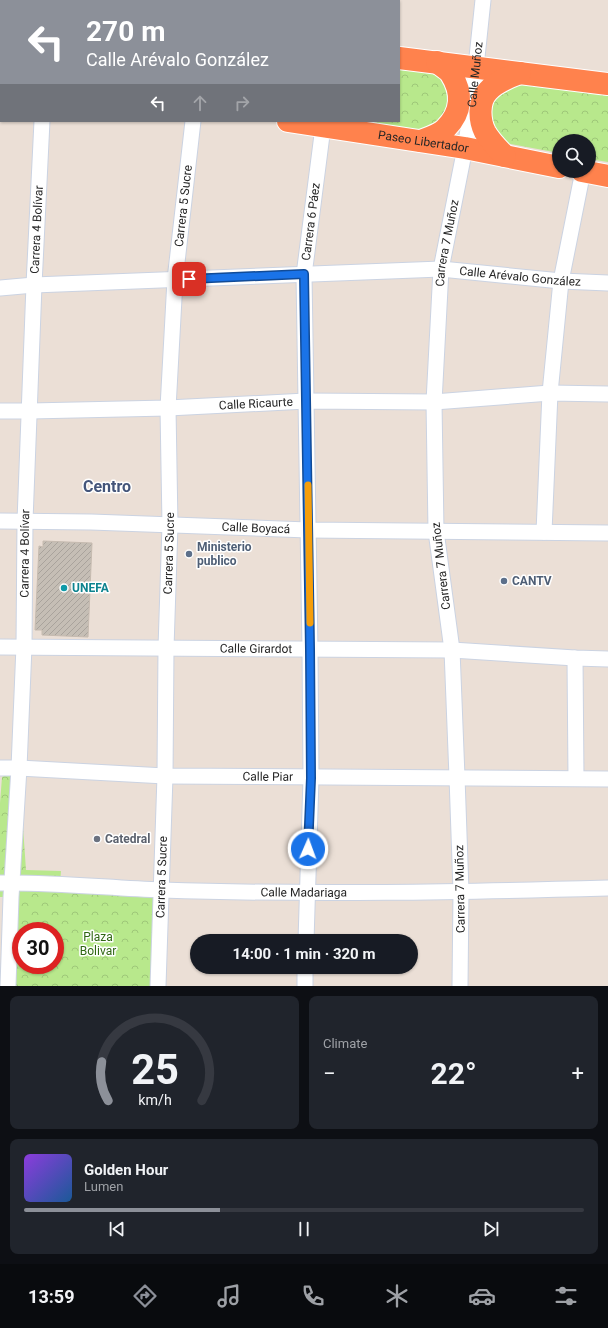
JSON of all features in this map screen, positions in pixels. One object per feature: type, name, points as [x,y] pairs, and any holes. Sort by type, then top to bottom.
[{"type":"highway","points":[[400,58],[608,84]]},
{"type":"highway","points":[[421,141],[446,129],[460,102],[458,89],[451,73],[437,62]]},
{"type":"highway","points":[[505,156],[485,132],[480,118],[481,104],[487,91],[506,78],[520,73]]},
{"type":"highway","name":"Paseo Libertador","points":[[294,122],[465,148],[552,166]]},
{"type":"highway","points":[[596,174],[608,176]]},
{"type":"street","name":"Calle Muñoz","points":[[465,148],[483,0]]},
{"type":"street","name":"Carrera 4 Bolívar","points":[[8,986],[6,883],[19,768],[24,646],[26,521],[34,285],[42,122]]},
{"type":"street","name":"Carrera 5 Sucre","points":[[158,986],[165,776],[166,648],[170,525],[168,408],[175,280],[193,122]]},
{"type":"street","name":"Carrera 6 Páez","points":[[306,934],[306,892],[311,778],[304,274],[323,127]]},
{"type":"street","name":"Carrera 7 Muñoz","points":[[460,986],[461,892],[452,650],[436,531],[434,402],[441,269],[465,148]]},
{"type":"street","points":[[544,532],[550,393],[561,281],[581,178]]},
{"type":"street","name":"Calle Arévalo González","points":[[0,288],[34,285],[441,269],[561,281],[608,283]]},
{"type":"street","name":"Calle Ricaurte","points":[[0,411],[168,408],[306,402],[434,402],[550,393],[608,394]]},
{"type":"street","name":"Calle Boyacá","points":[[0,521],[308,530],[608,533]]},
{"type":"street","name":"Calle Girardot","points":[[0,647],[452,650],[608,659]]},
{"type":"street","points":[[575,658],[576,778]]},
{"type":"street","name":"Calle Piar","points":[[0,768],[165,776],[608,779]]},
{"type":"street","name":"Calle Madariaga","points":[[6,883],[161,890],[306,892],[461,892],[608,888]]},
{"type":"street","points":[[305,974],[305,986]]},
{"type":"green space","points":[[400,64],[440,70],[456,101],[430,133],[358,122],[400,122]]},
{"type":"green space","points":[[529,84],[608,95],[608,162],[596,160],[596,134],[552,134],[552,152],[500,142],[486,112],[494,92],[509,85]]},
{"type":"green space","name":"Plaza Bolivar","points":[[19,768],[26,870],[61,871],[60,884],[161,890],[158,986],[8,986],[11,897],[0,897],[0,803],[2,777]]},
{"type":"building","name":"UNEFA","points":[[43,541],[92,543],[88,637],[42,635],[42,630],[35,630],[39,546],[43,547]]},
{"type":"slow traffic","points":[[308,485],[310,623]]},
{"type":"place","name":"Ministerio publico","points":[[189,554]]},
{"type":"place","name":"CANTV","points":[[504,581]]},
{"type":"place","name":"UNEFA","points":[[64,588]]},
{"type":"place","name":"Catedral","points":[[97,839]]},
{"type":"district","name":"Centro","points":[[107,486]]},
{"type":"route","points":[[189,279],[304,274],[311,778],[308,849]]}]
